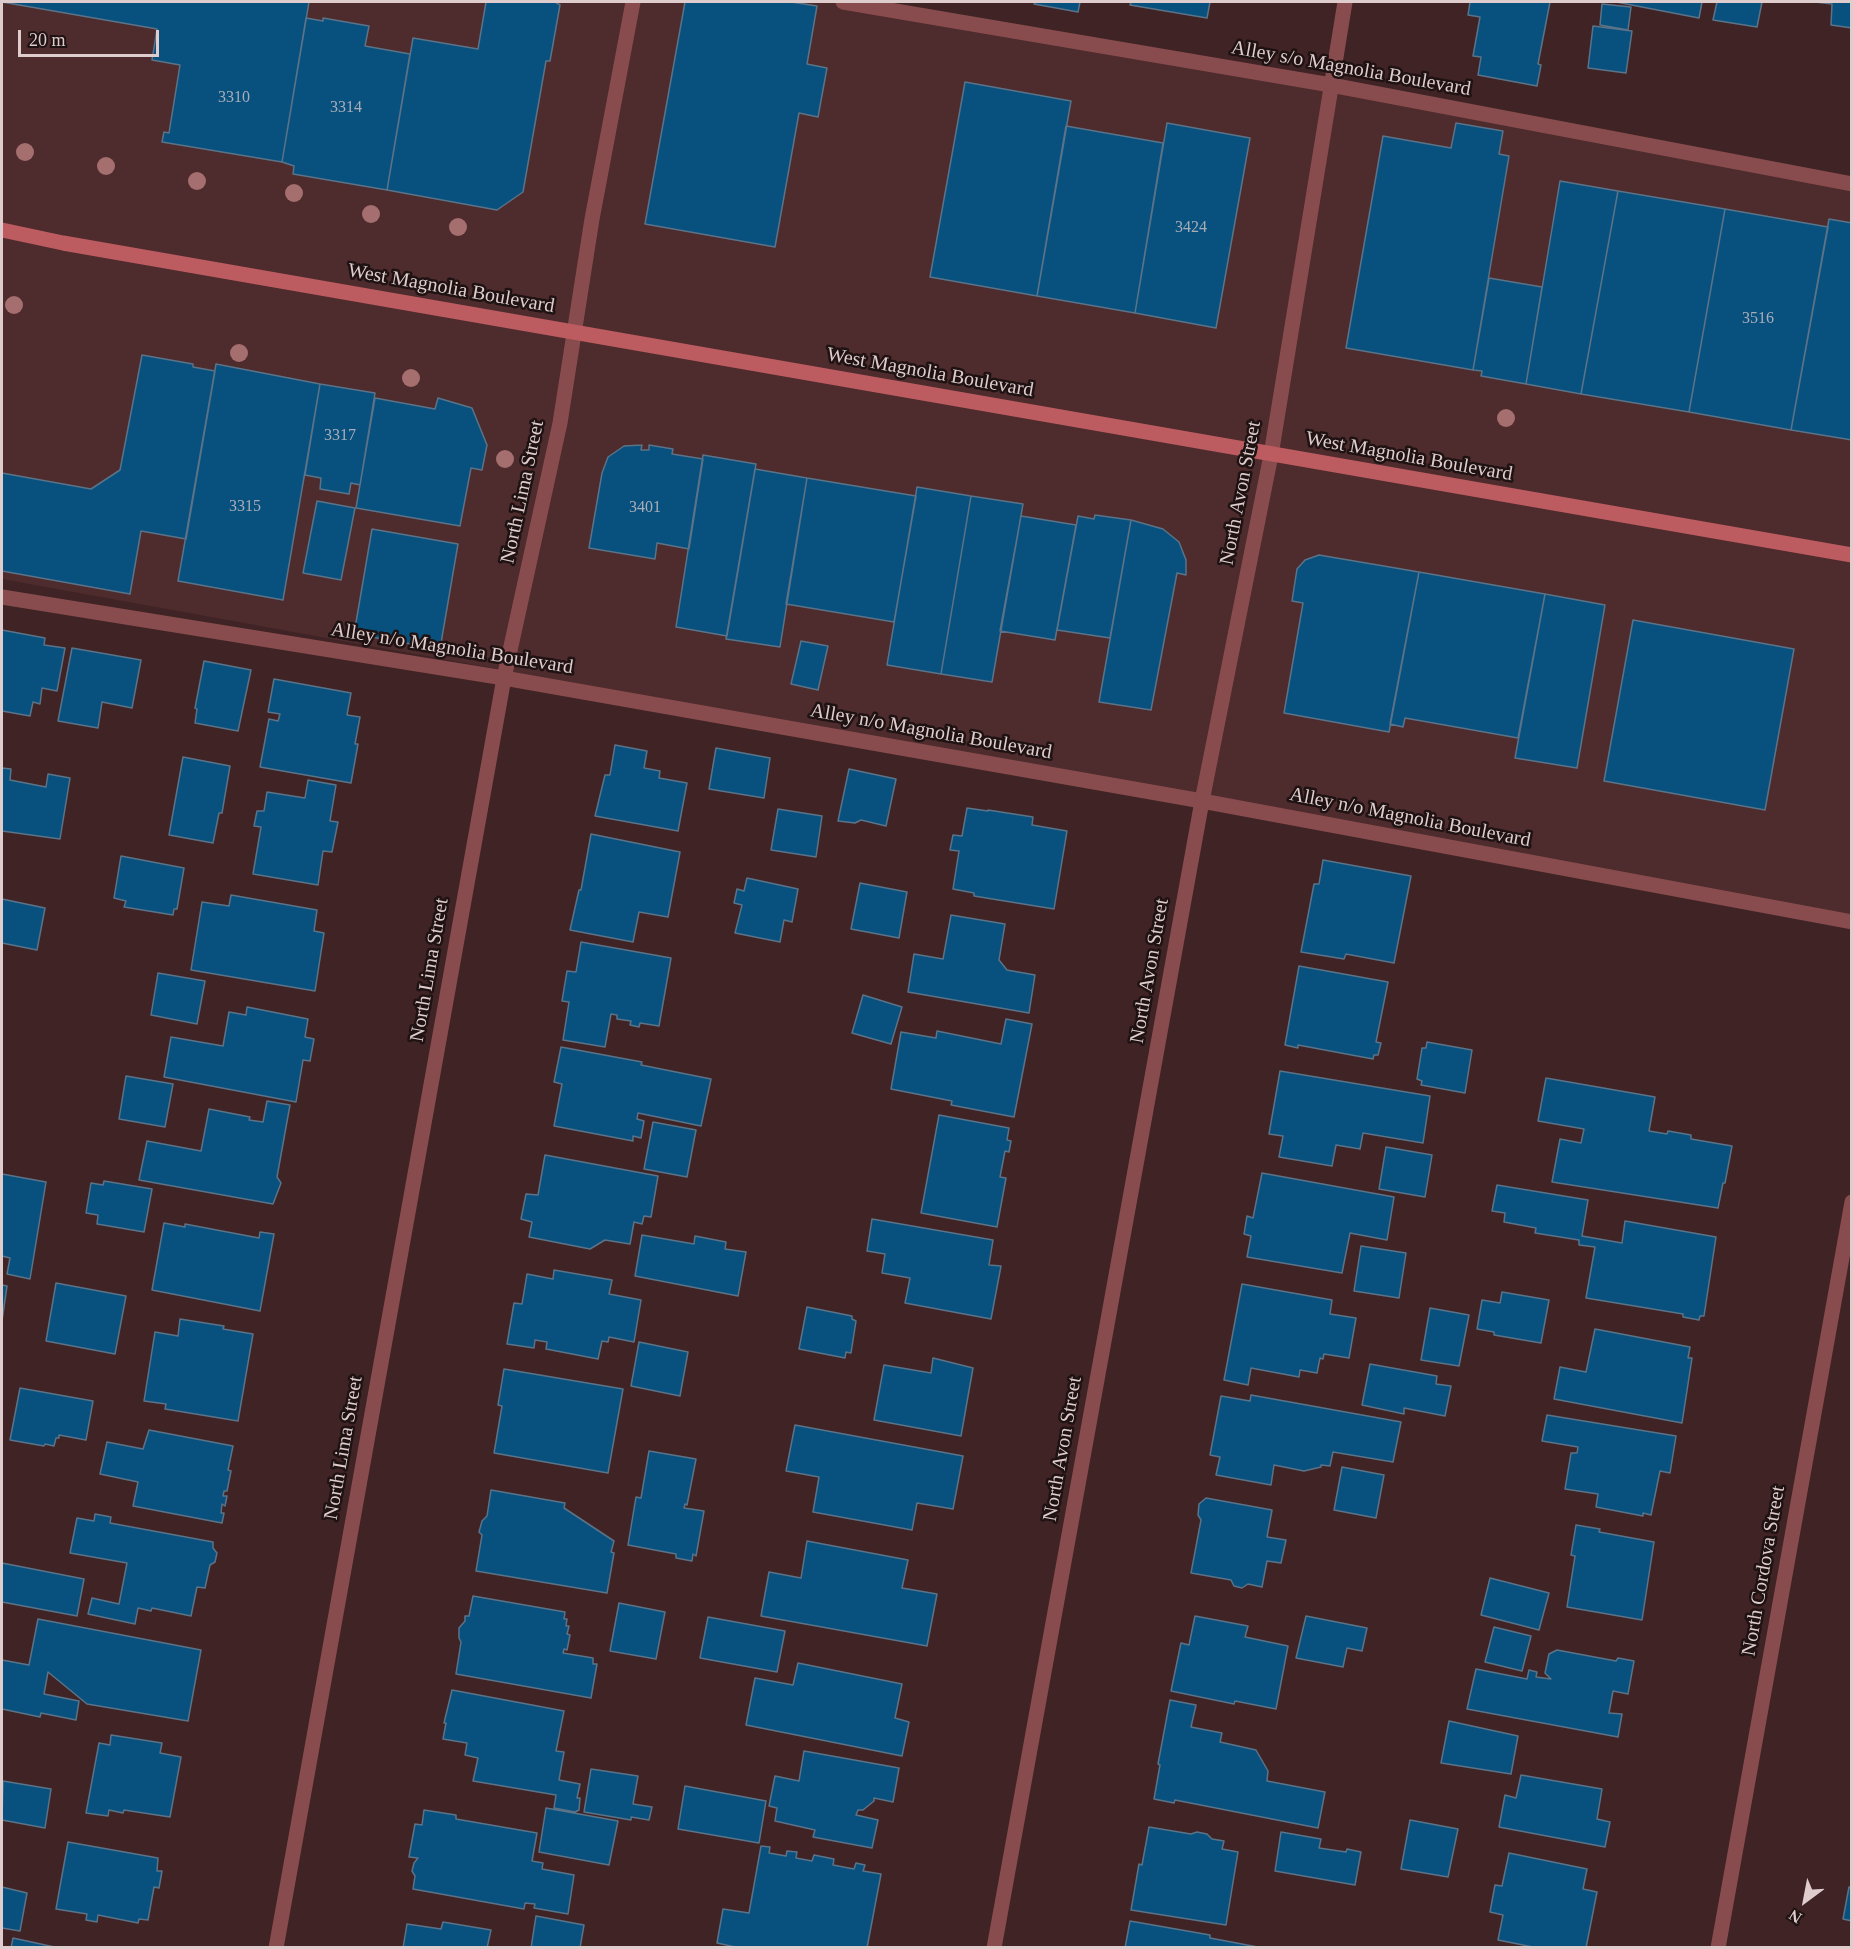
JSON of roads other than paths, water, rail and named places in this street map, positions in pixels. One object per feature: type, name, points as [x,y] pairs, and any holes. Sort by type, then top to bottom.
[{"type":"main road","name":"West Magnolia Boulevard","points":[[2,230],[63,243],[1851,555]]},
{"type":"street","name":"North Lima Street","points":[[276,1947],[504,678],[560,423],[592,219],[633,2]]},
{"type":"street","name":"Alley s/o Magnolia Boulevard","points":[[843,2],[1330,85],[1851,184]]},
{"type":"street","name":"North Avon Street","points":[[994,1947],[1202,801],[1271,455],[1330,85],[1346,2]]},
{"type":"street","name":"Alley n/o Magnolia Boulevard","points":[[2,597],[504,678],[1202,801],[1851,922]]},
{"type":"street","name":"North Cordova Street","points":[[1718,1947],[1851,1202]]}]
